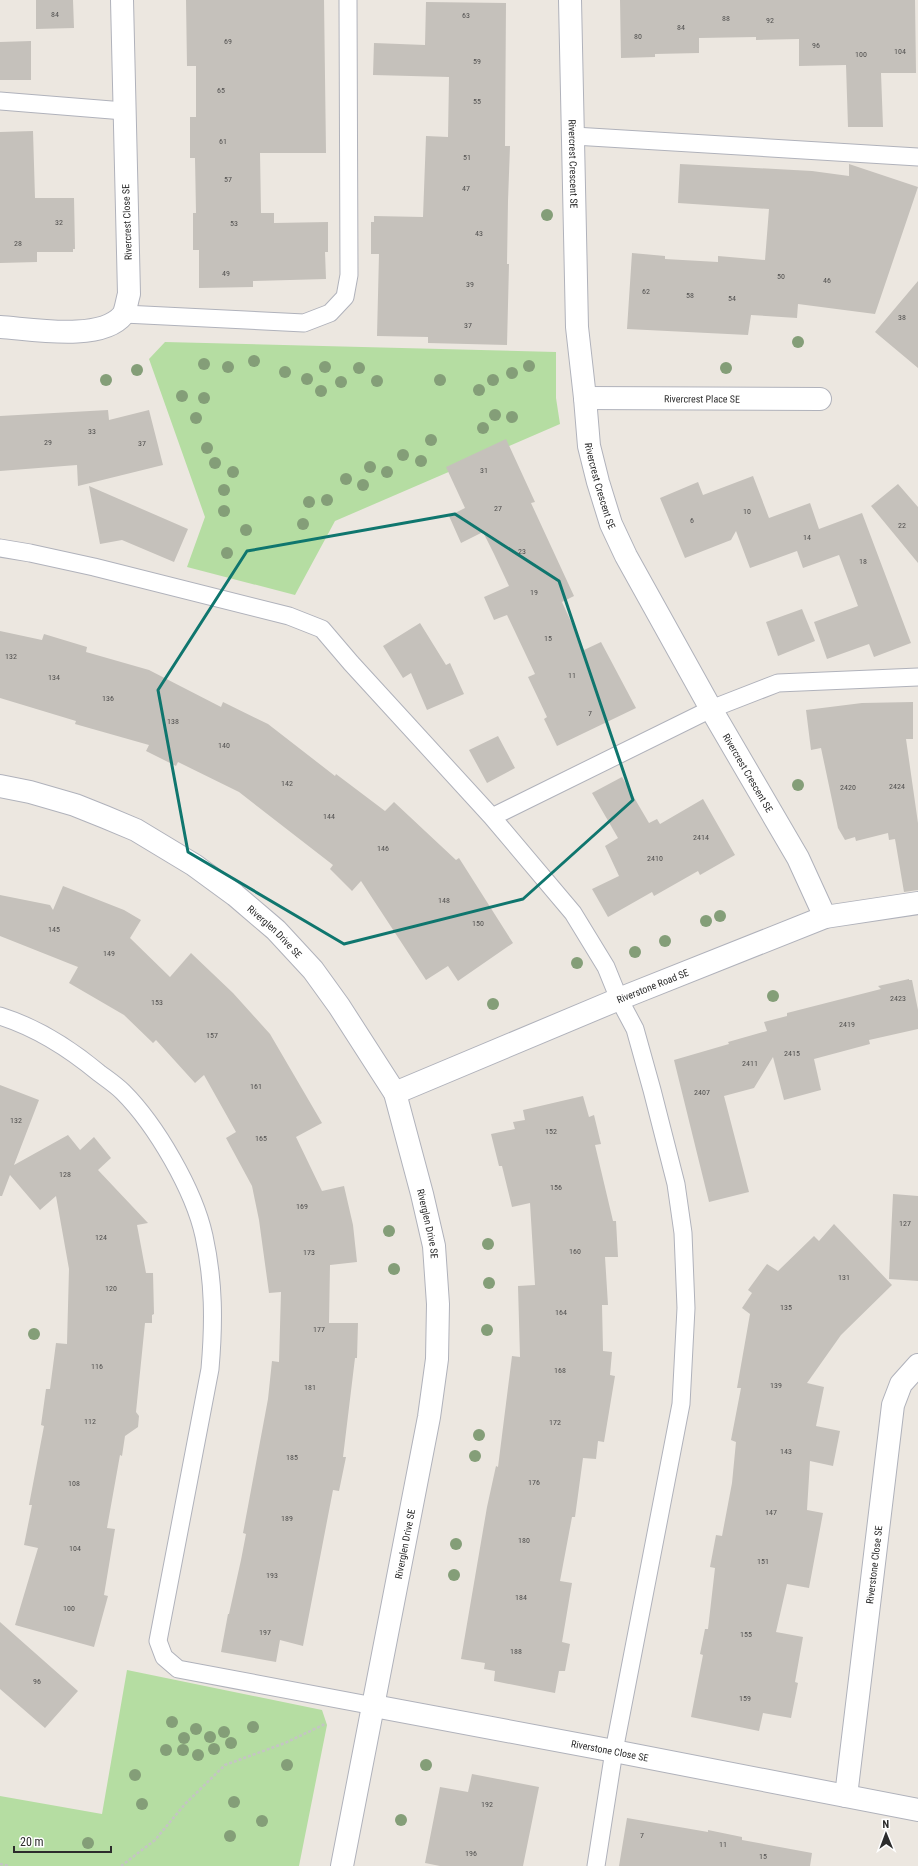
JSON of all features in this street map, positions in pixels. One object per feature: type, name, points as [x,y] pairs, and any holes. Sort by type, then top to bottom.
[{"type":"street","name":"Rivercrest Close SE","points":[[122,0],[129,294],[124,314]]},
{"type":"street","name":"Rivercrest Crescent SE","points":[[570,0],[577,327],[589,446],[612,524],[626,556],[711,709],[798,858],[825,918]]},
{"type":"street","points":[[0,327],[73,332],[96,329],[112,323],[124,314]]},
{"type":"street","name":"Rivercrest Place SE","points":[[585,398],[820,399]]},
{"type":"street","name":"Riverglen Drive SE","points":[[0,786],[30,792],[75,805],[136,830],[194,865],[235,895],[276,930],[313,970],[340,1006],[395,1094],[422,1194],[434,1246],[438,1304],[437,1359],[429,1417],[342,1866]]},
{"type":"street","name":"Riverstone Road SE","points":[[395,1094],[619,999],[825,918],[918,903]]},
{"type":"street","name":"Riverstone Close SE","points":[[846,1796],[893,1406],[901,1384],[918,1365]]},
{"type":"street","name":"Riverstone Close SE","points":[[374,1706],[918,1810]]},
{"type":"lane","points":[[124,314],[304,322],[330,313],[344,297],[349,275],[348,0]]},
{"type":"lane","points":[[0,101],[124,111]]},
{"type":"lane","points":[[574,136],[918,157]]},
{"type":"lane","points":[[0,548],[102,569],[289,616],[322,629],[351,663],[492,817],[573,913],[606,967],[619,999],[635,1029],[676,1184],[683,1233],[686,1308],[681,1404],[614,1751],[596,1866]]},
{"type":"lane","points":[[492,817],[711,709],[778,683],[918,677]]},
{"type":"lane","points":[[0,1016],[21,1022],[71,1050],[123,1092],[153,1129],[179,1171],[192,1200],[204,1235],[213,1290],[213,1336],[210,1369],[158,1641],[164,1657],[178,1669],[374,1706]]},
{"type":"path","points":[[121,1866],[155,1840],[186,1804],[225,1765],[285,1743],[323,1725],[340,1700]]},
{"type":"path","points":[[0,1864],[10,1866]]},
{"type":"highlighted area","points":[[455,514],[559,581],[633,800],[523,899],[344,944],[188,852],[158,690],[247,551]]},
{"type":"green space","points":[[165,342],[556,352],[556,398],[560,424],[335,521],[295,595],[187,567],[205,517],[149,359]]},
{"type":"green space","points":[[127,1670],[322,1710],[327,1725],[299,1866],[0,1866],[0,1796],[102,1814]]},
{"type":"building","points":[[36,0],[73,0],[74,28],[36,29]]},
{"type":"building","points":[[186,0],[324,0],[326,153],[260,153],[261,213],[274,213],[274,223],[328,222],[328,252],[325,252],[326,279],[253,281],[253,287],[199,288],[199,250],[193,250],[193,213],[196,213],[195,158],[190,158],[190,117],[196,117],[196,66],[187,66]]},
{"type":"building","points":[[620,0],[915,0],[916,73],[881,73],[883,127],[848,127],[846,65],[799,66],[799,39],[756,40],[756,37],[699,38],[699,53],[655,54],[655,57],[621,58]]},
{"type":"building","points":[[426,2],[506,3],[505,146],[510,146],[507,264],[509,264],[507,345],[428,343],[428,337],[377,336],[379,254],[371,254],[371,222],[374,222],[374,216],[423,217],[426,136],[448,137],[449,77],[373,75],[374,43],[425,45]]},
{"type":"building","points":[[31,41],[31,80],[0,80],[0,42]]},
{"type":"building","points":[[33,131],[35,198],[74,198],[75,249],[73,249],[73,252],[37,252],[37,262],[0,263],[0,132]]},
{"type":"building","points":[[680,164],[812,171],[849,176],[849,164],[918,187],[875,314],[798,304],[797,318],[751,315],[748,335],[627,329],[632,253],[665,256],[665,259],[718,262],[718,256],[765,260],[769,209],[678,203]]},
{"type":"building","points":[[918,281],[918,368],[875,332]]},
{"type":"building","points":[[108,410],[109,420],[149,410],[163,465],[78,486],[77,465],[0,471],[0,416]]},
{"type":"building","points":[[506,439],[535,502],[531,503],[574,596],[562,602],[584,650],[601,642],[636,708],[557,746],[544,719],[547,717],[528,677],[535,674],[507,615],[494,620],[484,597],[509,586],[494,554],[483,532],[461,543],[449,516],[465,508],[446,467]]},
{"type":"building","points":[[753,476],[769,518],[810,503],[819,529],[862,513],[911,643],[874,657],[869,644],[827,659],[814,622],[858,606],[839,555],[803,568],[797,551],[750,568],[736,531],[731,540],[685,558],[660,498],[698,482],[703,495]]},
{"type":"building","points":[[898,484],[918,507],[918,563],[871,506]]},
{"type":"building","points":[[89,486],[188,529],[174,562],[122,540],[100,544]]},
{"type":"building","points":[[802,609],[815,641],[778,656],[766,622]]},
{"type":"building","points":[[420,623],[446,665],[450,663],[464,694],[427,710],[411,673],[403,678],[383,646]]},
{"type":"building","points":[[0,631],[42,640],[44,634],[87,647],[86,652],[149,670],[221,707],[223,702],[268,724],[335,776],[336,774],[385,811],[394,802],[456,860],[459,858],[513,943],[458,981],[448,966],[426,980],[361,881],[352,891],[330,869],[333,865],[239,792],[178,762],[176,766],[146,751],[149,745],[75,724],[76,721],[0,698]]},
{"type":"building","points":[[913,702],[913,739],[906,739],[918,823],[918,890],[904,892],[895,839],[889,840],[888,833],[856,841],[855,837],[845,840],[838,828],[821,748],[811,750],[806,710],[862,703]]},
{"type":"building","points":[[498,736],[515,768],[487,783],[469,750]]},
{"type":"building","points":[[622,777],[649,823],[657,819],[660,824],[703,799],[735,855],[700,875],[698,871],[654,896],[652,892],[608,917],[592,889],[619,876],[605,846],[618,838],[592,793]]},
{"type":"building","points":[[63,886],[124,910],[141,920],[130,938],[170,977],[191,953],[233,993],[270,1034],[322,1123],[296,1137],[322,1191],[344,1186],[353,1225],[357,1262],[330,1265],[329,1323],[358,1323],[357,1358],[355,1358],[343,1457],[346,1457],[339,1491],[333,1490],[303,1646],[280,1640],[276,1662],[221,1652],[246,1534],[243,1533],[268,1399],[272,1361],[279,1362],[281,1292],[269,1293],[259,1220],[252,1186],[226,1138],[236,1132],[204,1075],[195,1083],[156,1040],[153,1043],[124,1015],[69,983],[78,967],[0,936],[0,895],[50,905],[53,910]]},
{"type":"building","points":[[909,979],[912,980],[918,1010],[918,1029],[869,1040],[870,1044],[814,1059],[821,1090],[784,1100],[773,1057],[754,1088],[724,1096],[749,1192],[709,1202],[674,1060],[767,1031],[764,1022],[787,1016],[787,1013],[881,989],[878,986]]},
{"type":"building","points":[[0,1085],[39,1100],[14,1165],[68,1135],[80,1150],[94,1137],[111,1158],[98,1170],[148,1223],[137,1225],[146,1273],[153,1273],[154,1314],[152,1315],[152,1323],[145,1323],[136,1412],[139,1416],[138,1427],[125,1436],[122,1456],[120,1455],[107,1528],[115,1529],[104,1595],[108,1596],[94,1647],[15,1625],[38,1548],[24,1545],[32,1505],[29,1505],[44,1426],[41,1425],[46,1389],[50,1389],[56,1343],[67,1344],[69,1269],[56,1196],[40,1210],[10,1175],[2,1196],[0,1196]]},
{"type":"building","points":[[583,1096],[589,1117],[594,1115],[601,1144],[595,1145],[613,1221],[616,1221],[618,1257],[605,1257],[608,1305],[602,1305],[603,1351],[612,1352],[610,1375],[615,1376],[604,1442],[598,1441],[596,1459],[583,1458],[575,1517],[572,1517],[560,1581],[572,1583],[562,1642],[570,1644],[565,1671],[559,1671],[555,1693],[494,1681],[495,1671],[484,1669],[485,1663],[461,1659],[487,1507],[496,1466],[498,1467],[512,1356],[520,1357],[518,1286],[535,1285],[530,1203],[512,1207],[502,1166],[499,1166],[491,1134],[515,1129],[513,1122],[525,1120],[523,1110]]},
{"type":"building","points":[[893,1194],[918,1196],[918,1281],[889,1279]]},
{"type":"building","points":[[834,1224],[892,1285],[841,1335],[807,1383],[824,1387],[816,1426],[840,1431],[833,1466],[810,1461],[807,1510],[823,1513],[809,1588],[787,1584],[776,1632],[803,1637],[795,1682],[798,1683],[791,1718],[763,1713],[759,1731],[691,1717],[703,1655],[700,1654],[705,1629],[708,1629],[715,1568],[710,1567],[716,1535],[722,1536],[732,1483],[736,1442],[731,1440],[741,1388],[737,1388],[750,1314],[742,1308],[752,1293],[748,1290],[767,1264],[778,1271],[814,1236],[819,1241]]},
{"type":"building","points":[[0,1622],[78,1691],[45,1728],[0,1689]]},
{"type":"building","points":[[472,1774],[539,1787],[523,1866],[440,1866],[425,1863],[440,1787],[468,1792]]},
{"type":"building","points":[[627,1818],[708,1832],[708,1830],[742,1837],[742,1840],[812,1853],[810,1866],[619,1866]]}]
